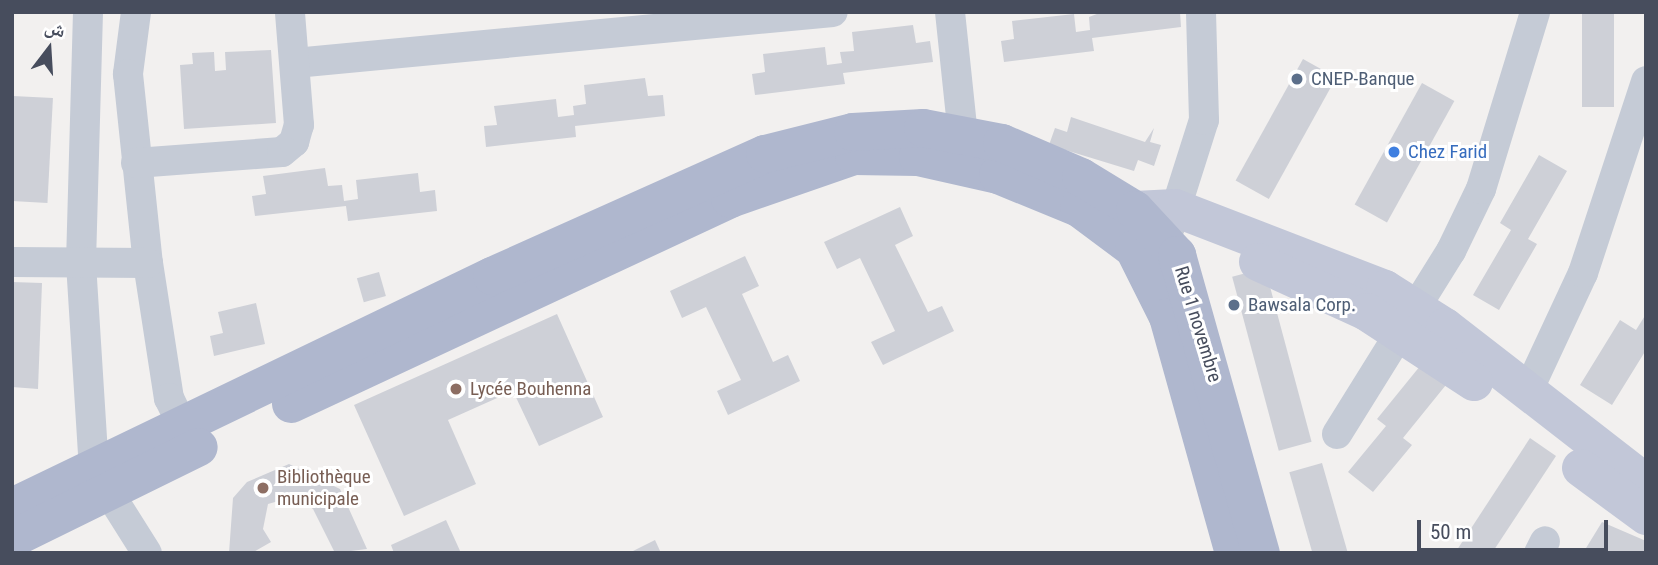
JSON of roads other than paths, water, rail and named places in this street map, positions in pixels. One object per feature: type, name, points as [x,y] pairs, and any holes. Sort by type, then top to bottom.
[{"type":"main road","name":"Rue 1 novembre","points":[[101,483],[189,439],[492,276],[765,154],[853,132],[965,150],[1081,177],[1146,226],[1177,255],[1192,294],[1261,553]]},
{"type":"main road","name":"Rue 1 novembre","points":[[1146,226],[1168,317],[1234,553]]},
{"type":"main road","points":[[1146,226],[1340,270],[1406,320],[1527,393],[1642,499]]},
{"type":"main road","points":[[1406,320],[1446,359],[1642,499]]},
{"type":"main road","points":[[12,507],[101,483]]},
{"type":"main road","points":[[12,538],[101,483]]},
{"type":"street","points":[[88,12],[81,263],[101,483],[147,553]]},
{"type":"street","points":[[136,12],[128,74],[148,263],[169,398],[189,439]]},
{"type":"street","points":[[136,163],[282,152],[299,125],[290,12]]},
{"type":"street","points":[[295,63],[649,22],[833,12]]},
{"type":"street","points":[[950,12],[965,150]]},
{"type":"street","points":[[1146,226],[1204,120],[1201,12]]},
{"type":"street","points":[[1338,434],[1481,189],[1535,12]]},
{"type":"street","points":[[1527,393],[1583,273],[1646,81]]},
{"type":"street","points":[[12,262],[148,263]]},
{"type":"place","name":"CNEP-Banque","points":[[1297,79]]},
{"type":"place","name":"Chez Farid","points":[[1394,152]]},
{"type":"place","name":"Bawsala Corp.","points":[[1234,305]]},
{"type":"place","name":"Lycée Bouhenna","points":[[456,389]]},
{"type":"place","name":"Bibliothèque municipale","points":[[263,488]]}]
